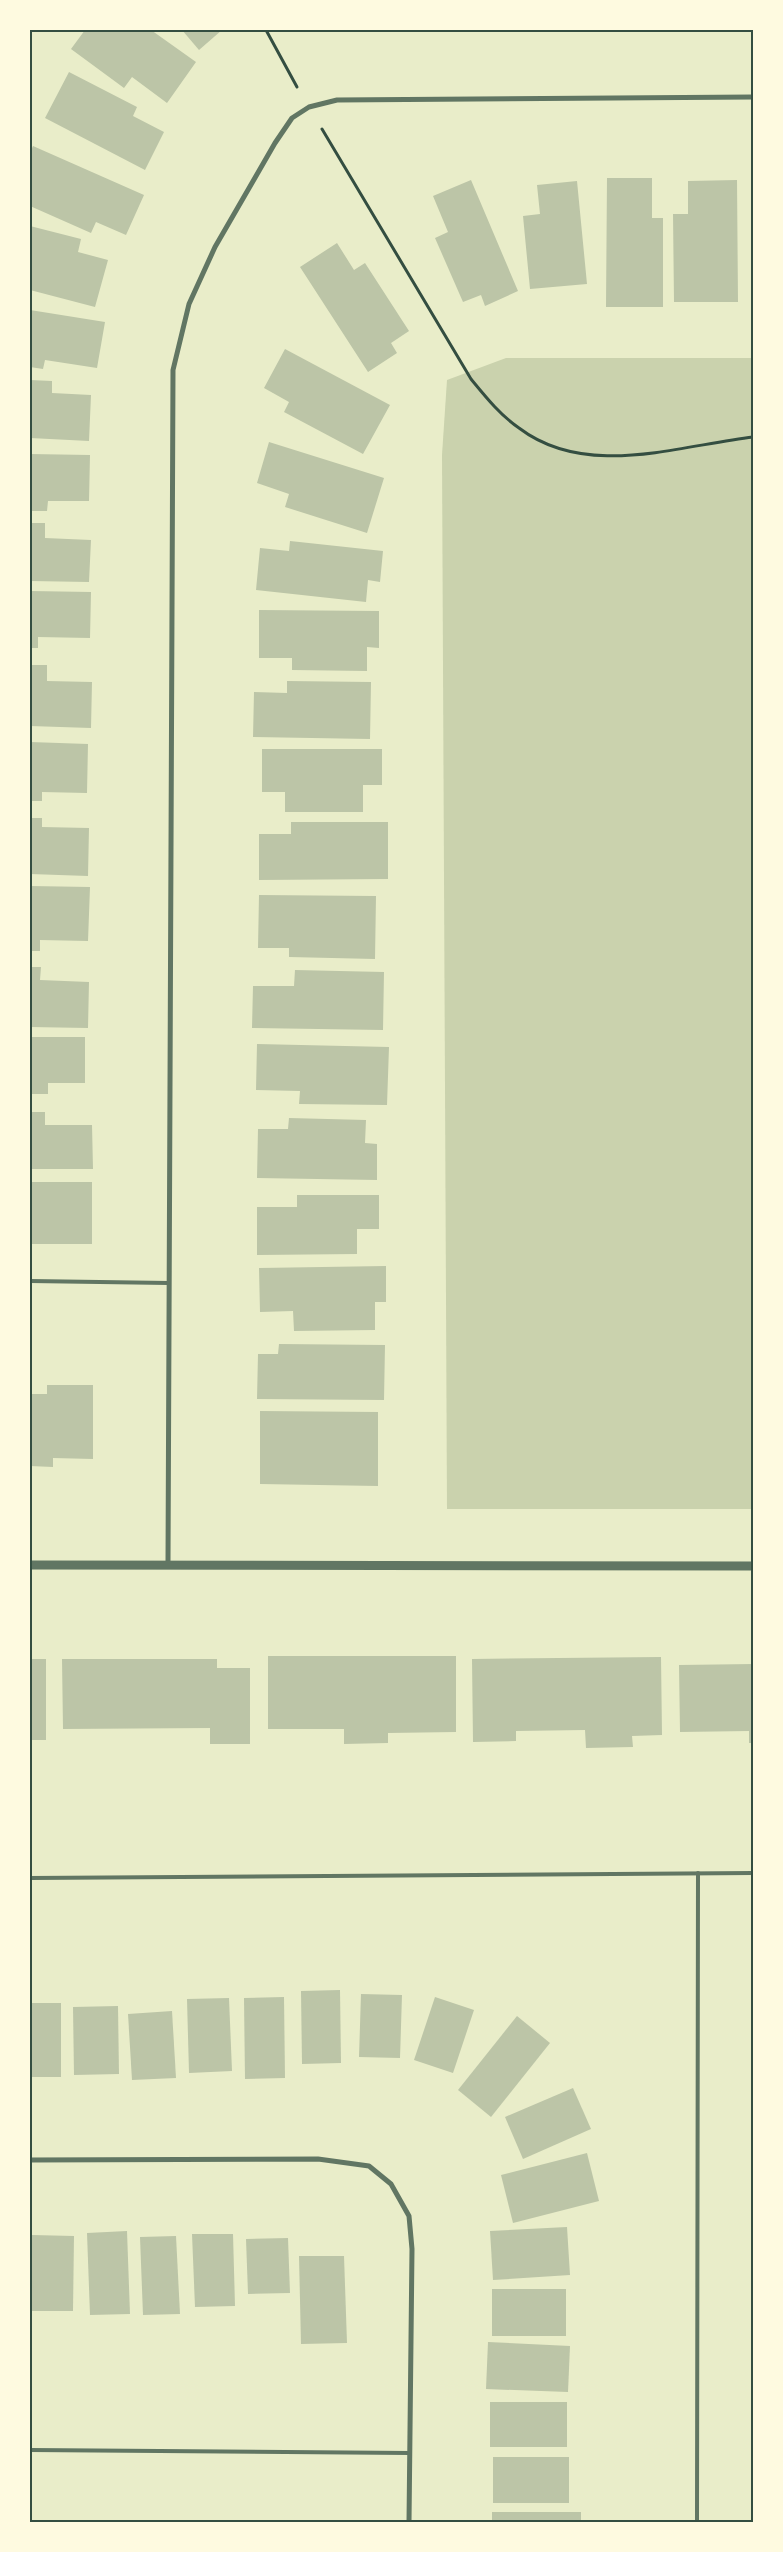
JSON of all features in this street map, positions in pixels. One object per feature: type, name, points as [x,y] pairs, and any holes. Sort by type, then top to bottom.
[{"type":"street","points":[[168,1564],[173,370],[189,304],[215,247],[275,144],[292,118],[309,107],[337,100],[753,97]]},
{"type":"street","points":[[30,1564],[753,1566]]},
{"type":"street","points":[[30,2160],[318,2159],[369,2166],[391,2184],[409,2216],[412,2249],[409,2522]]},
{"type":"lane","points":[[30,1281],[169,1283]]},
{"type":"lane","points":[[697,2522],[698,1873]]},
{"type":"lane","points":[[30,1878],[753,1873]]},
{"type":"lane","points":[[30,2450],[410,2452]]},
{"type":"path","points":[[266,30],[309,107],[471,379],[493,405],[518,428],[544,444],[574,453],[612,457],[753,437]]},
{"type":"green space","points":[[506,358],[753,358],[753,1509],[447,1509],[442,455],[447,380]]},
{"type":"building","points":[[85,30],[151,30],[196,62],[167,103],[132,77],[124,88],[71,49]]},
{"type":"building","points":[[182,30],[222,30],[199,50]]},
{"type":"building","points":[[69,72],[137,107],[133,116],[164,132],[145,170],[45,118]]},
{"type":"building","points":[[33,146],[144,195],[126,235],[96,222],[91,233],[30,206],[30,152]]},
{"type":"building","points":[[607,178],[652,178],[652,218],[663,218],[663,307],[606,307]]},
{"type":"building","points":[[471,180],[518,291],[485,306],[481,295],[463,302],[435,238],[448,232],[433,196]]},
{"type":"building","points":[[737,180],[738,302],[674,302],[673,214],[688,214],[688,181]]},
{"type":"building","points":[[751,180],[753,180],[753,306],[751,306]]},
{"type":"building","points":[[577,181],[587,284],[530,289],[523,216],[540,214],[537,185]]},
{"type":"building","points":[[30,226],[81,239],[78,252],[108,260],[95,307],[30,290]]},
{"type":"building","points":[[337,243],[354,270],[365,263],[409,331],[391,343],[397,353],[368,372],[300,267]]},
{"type":"building","points":[[30,310],[105,322],[97,368],[45,360],[43,369],[30,367]]},
{"type":"building","points":[[285,349],[390,405],[363,454],[284,412],[289,402],[264,388]]},
{"type":"building","points":[[30,380],[52,381],[52,393],[91,395],[89,441],[30,438]]},
{"type":"building","points":[[269,442],[384,478],[367,533],[285,507],[289,494],[257,483]]},
{"type":"building","points":[[30,454],[90,455],[89,501],[48,501],[47,511],[30,511]]},
{"type":"building","points":[[30,523],[45,523],[45,538],[91,540],[89,582],[30,581]]},
{"type":"building","points":[[290,541],[383,551],[380,582],[368,580],[366,602],[256,590],[260,548],[289,551]]},
{"type":"building","points":[[30,591],[91,592],[90,638],[38,637],[38,648],[30,648]]},
{"type":"building","points":[[259,610],[379,611],[379,648],[367,647],[367,671],[292,670],[292,658],[259,658]]},
{"type":"building","points":[[30,665],[47,665],[47,681],[92,682],[91,728],[30,726]]},
{"type":"building","points":[[287,681],[371,682],[370,739],[253,737],[254,692],[287,693]]},
{"type":"building","points":[[30,742],[88,744],[87,793],[42,792],[42,801],[30,801]]},
{"type":"building","points":[[262,749],[382,749],[382,785],[363,785],[363,812],[285,812],[285,792],[262,792]]},
{"type":"building","points":[[30,818],[42,818],[42,827],[89,828],[88,876],[30,874]]},
{"type":"building","points":[[291,822],[388,822],[388,879],[259,880],[259,834],[291,834]]},
{"type":"building","points":[[30,886],[90,887],[88,941],[40,940],[40,951],[30,951]]},
{"type":"building","points":[[259,895],[376,896],[375,959],[289,957],[289,948],[258,948]]},
{"type":"building","points":[[30,967],[41,967],[40,980],[89,982],[88,1028],[30,1027]]},
{"type":"building","points":[[295,970],[384,972],[383,1030],[252,1028],[253,986],[294,986]]},
{"type":"building","points":[[30,1037],[85,1037],[85,1083],[48,1083],[48,1094],[30,1094]]},
{"type":"building","points":[[257,1044],[389,1047],[387,1105],[299,1104],[300,1091],[256,1090]]},
{"type":"building","points":[[30,1112],[45,1112],[45,1125],[92,1125],[93,1169],[30,1169]]},
{"type":"building","points":[[289,1118],[366,1120],[365,1143],[377,1144],[377,1180],[257,1178],[258,1129],[288,1129]]},
{"type":"building","points":[[30,1182],[92,1182],[92,1244],[30,1244]]},
{"type":"building","points":[[297,1195],[379,1195],[379,1229],[357,1229],[357,1254],[257,1255],[257,1207],[297,1207]]},
{"type":"building","points":[[386,1266],[386,1302],[375,1302],[375,1330],[294,1331],[293,1311],[260,1312],[259,1268]]},
{"type":"building","points":[[279,1344],[385,1345],[384,1400],[257,1399],[258,1354],[278,1354]]},
{"type":"building","points":[[47,1385],[93,1385],[93,1459],[53,1458],[53,1467],[30,1466],[30,1394],[47,1394]]},
{"type":"building","points":[[260,1411],[378,1412],[378,1486],[260,1484]]},
{"type":"building","points":[[268,1656],[456,1656],[456,1732],[388,1733],[388,1743],[344,1744],[344,1729],[268,1729]]},
{"type":"building","points":[[661,1657],[662,1735],[632,1736],[633,1747],[586,1748],[585,1730],[516,1731],[516,1741],[473,1742],[472,1659]]},
{"type":"building","points":[[30,1659],[46,1659],[46,1740],[30,1740]]},
{"type":"building","points":[[62,1659],[217,1659],[217,1668],[250,1668],[250,1744],[210,1744],[210,1728],[63,1729]]},
{"type":"building","points":[[753,1664],[753,1743],[749,1743],[749,1731],[680,1732],[679,1665]]},
{"type":"building","points":[[340,1990],[341,2063],[302,2064],[301,1991]]},
{"type":"building","points":[[361,1994],[402,1995],[400,2058],[359,2057]]},
{"type":"building","points":[[284,1997],[285,2078],[245,2079],[244,1998]]},
{"type":"building","points":[[435,1997],[474,2010],[453,2073],[414,2060]]},
{"type":"building","points":[[229,1998],[232,2071],[189,2073],[187,1999]]},
{"type":"building","points":[[30,2003],[61,2003],[61,2077],[30,2077]]},
{"type":"building","points":[[118,2006],[119,2074],[74,2075],[73,2007]]},
{"type":"building","points":[[172,2011],[176,2078],[132,2080],[128,2014]]},
{"type":"building","points":[[517,2016],[550,2043],[491,2117],[458,2090]]},
{"type":"building","points":[[573,2088],[591,2129],[523,2159],[505,2117]]},
{"type":"building","points":[[587,2153],[599,2201],[513,2223],[501,2175]]},
{"type":"building","points":[[567,2227],[570,2275],[493,2280],[490,2231]]},
{"type":"building","points":[[127,2231],[130,2314],[90,2315],[87,2233]]},
{"type":"building","points":[[192,2234],[233,2234],[235,2306],[195,2307]]},
{"type":"building","points":[[32,2235],[74,2236],[73,2311],[31,2311]]},
{"type":"building","points":[[176,2236],[180,2314],[143,2315],[140,2237]]},
{"type":"building","points":[[288,2238],[290,2293],[248,2294],[246,2239]]},
{"type":"building","points":[[299,2256],[344,2256],[347,2343],[301,2344]]},
{"type":"building","points":[[492,2289],[566,2289],[566,2336],[492,2336]]},
{"type":"building","points":[[488,2342],[570,2346],[568,2392],[486,2389]]},
{"type":"building","points":[[490,2402],[567,2402],[567,2447],[490,2447]]},
{"type":"building","points":[[493,2457],[569,2457],[569,2503],[493,2503]]},
{"type":"building","points":[[492,2512],[581,2512],[581,2522],[492,2522]]}]
